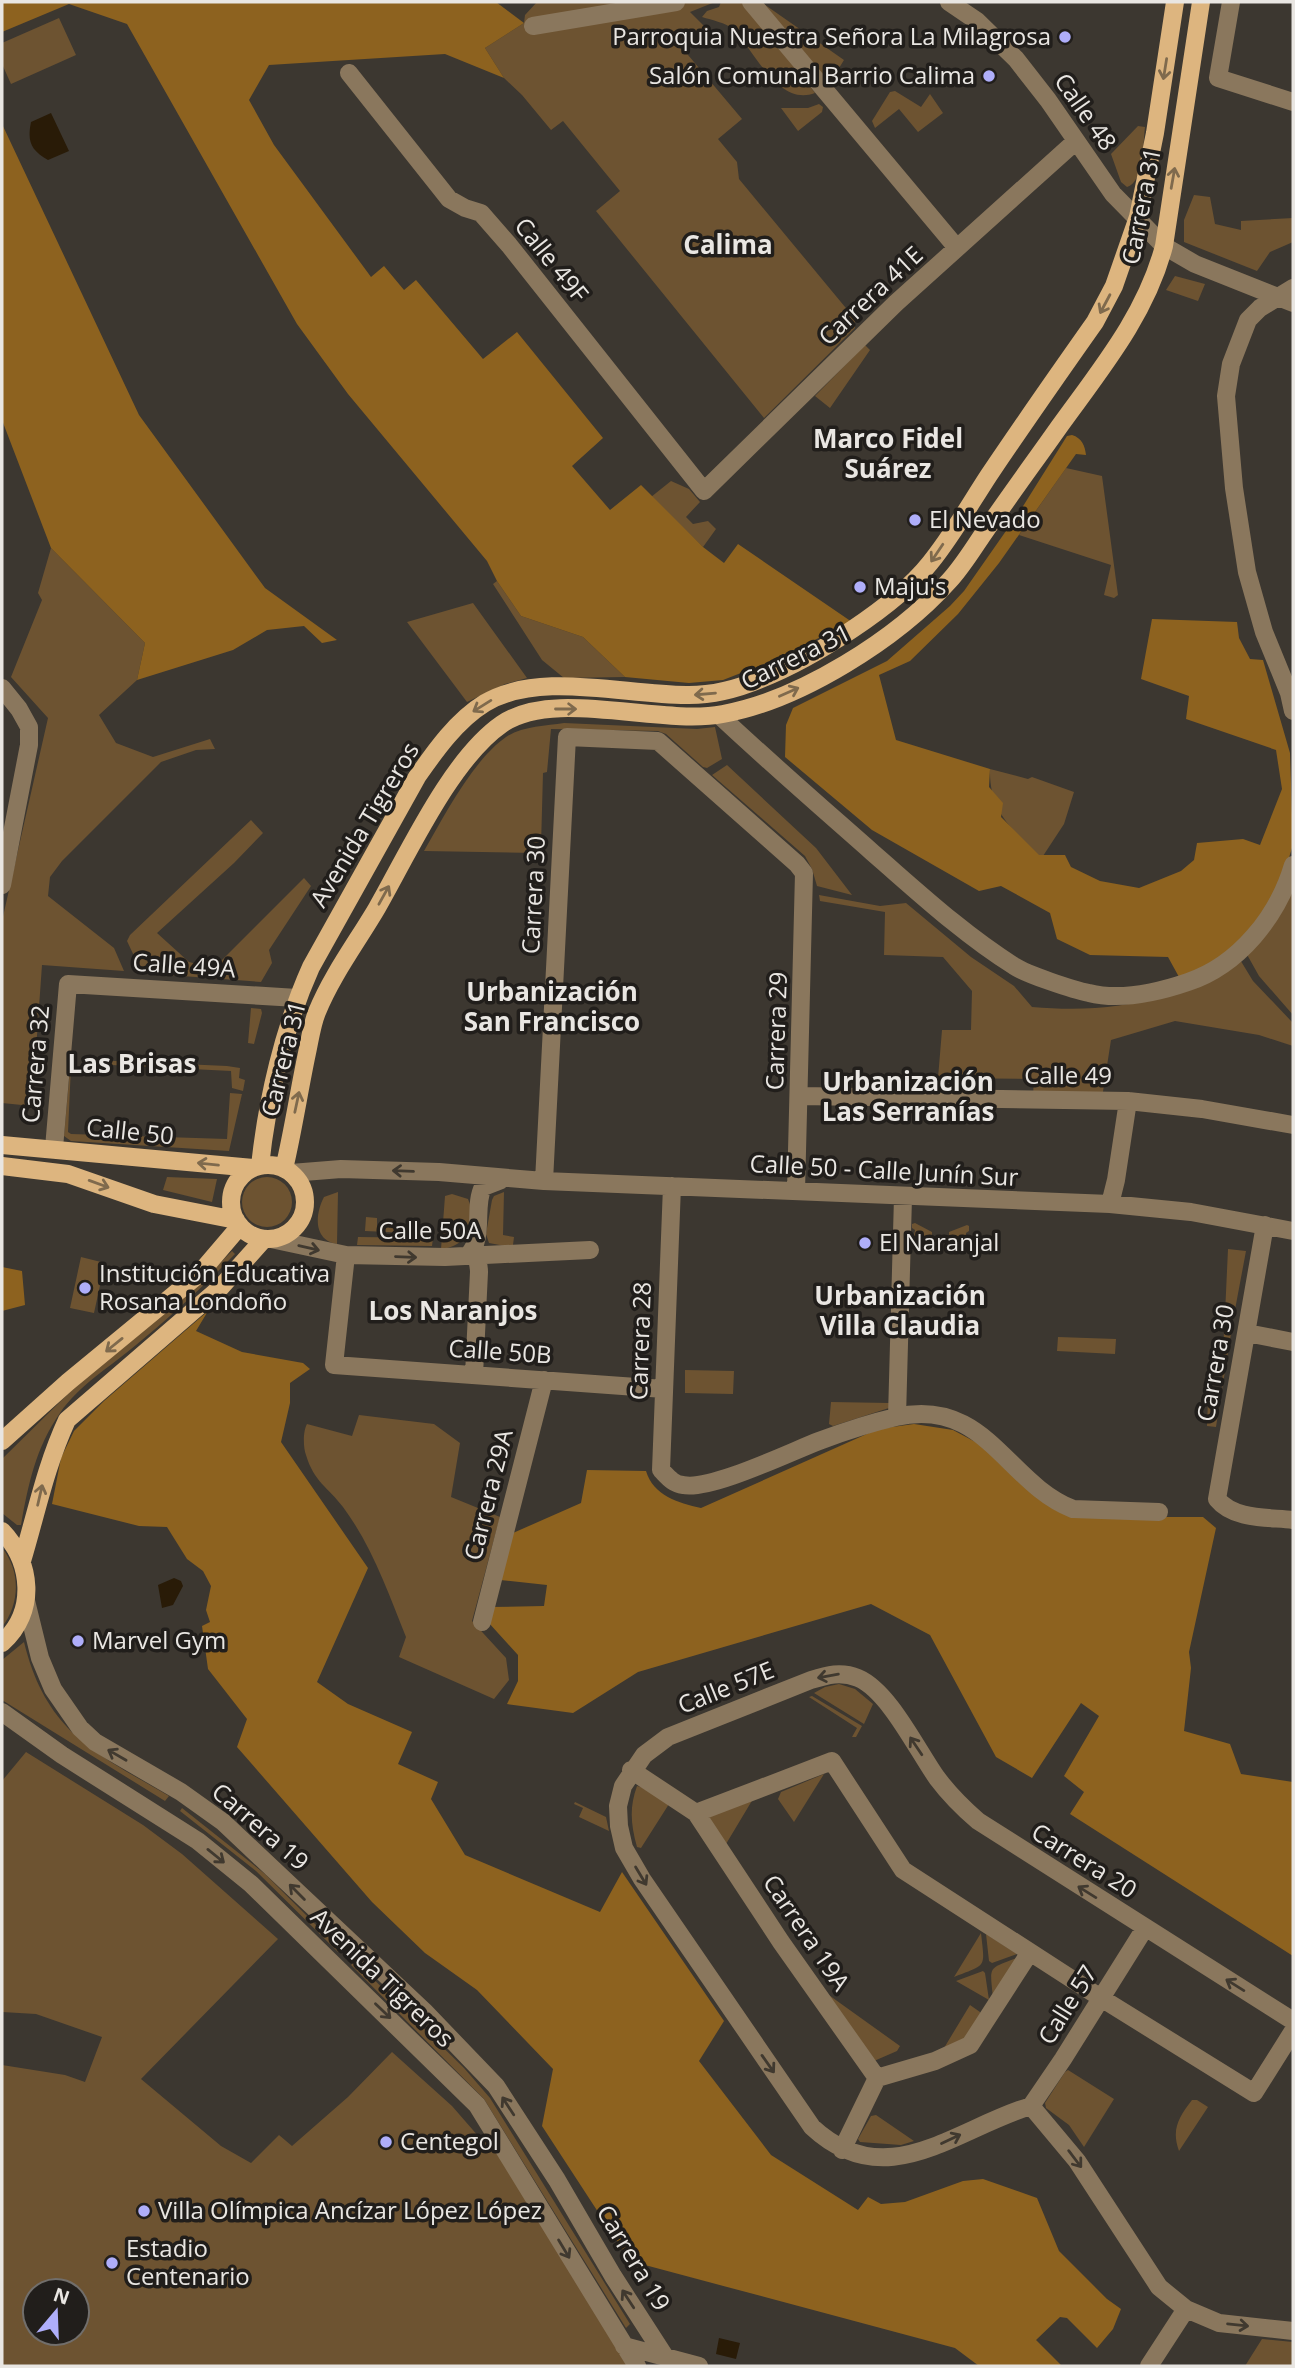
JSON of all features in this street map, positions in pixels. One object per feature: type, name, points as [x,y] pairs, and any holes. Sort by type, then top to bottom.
[{"type":"main road","name":"Avenida Tigreros","points":[[257,1167],[297,998],[311,967],[417,777],[469,715],[486,702],[519,691],[553,686],[654,694],[724,692],[763,679],[829,643],[895,596],[929,564],[1095,322],[1114,286],[1138,217],[1155,133],[1175,2]]},
{"type":"main road","name":"Carrera 31","points":[[288,1171],[295,1110],[317,1013],[445,789],[480,743],[504,722],[520,714],[538,711],[569,708],[695,718],[746,709],[853,658],[905,623],[951,579],[1125,334],[1158,269],[1164,246],[1201,2]]},
{"type":"main road","name":"Calle 50","points":[[2,1145],[257,1167]]},
{"type":"main road","name":"Calle 50","points":[[2,1166],[68,1174],[154,1204],[238,1223]]},
{"type":"main road","points":[[257,1167],[276,1167],[288,1171],[304,1193],[304,1209],[298,1224],[279,1237],[268,1239],[251,1235],[238,1223],[231,1200],[234,1187],[242,1176],[257,1167]]},
{"type":"main road","points":[[200,1214],[218,1224],[223,1237],[222,1247]]},
{"type":"main road","points":[[2,1441],[68,1382],[200,1274],[238,1223]]},
{"type":"main road","points":[[22,1561],[53,1450],[67,1420],[221,1287],[268,1239]]},
{"type":"main road","points":[[2,1531],[12,1542],[22,1561],[27,1582],[26,1601],[15,1628],[2,1643]]},
{"type":"street","points":[[533,26],[676,2]]},
{"type":"street","points":[[751,2],[957,248]]},
{"type":"street","name":"Calle 48","points":[[949,2],[977,21],[1016,59],[1113,194],[1164,246],[1195,264],[1288,296]]},
{"type":"street","points":[[1230,2],[1217,78],[1293,102]]},
{"type":"street","name":"Calle 49F","points":[[349,73],[449,199],[481,214],[500,234],[704,491]]},
{"type":"street","name":"Carrera 41E","points":[[704,491],[896,303],[1076,141]]},
{"type":"street","points":[[1288,296],[1261,308],[1248,320],[1231,363],[1226,396],[1234,488],[1247,572],[1264,632],[1289,692],[1293,711]]},
{"type":"street","points":[[2,688],[29,727],[29,745],[2,886]]},
{"type":"street","points":[[719,715],[913,888],[975,938],[1016,967],[1089,993],[1123,997],[1168,989],[1206,976],[1227,963],[1253,939],[1287,886],[1293,864]]},
{"type":"street","name":"Carrera 30","points":[[544,1181],[567,737],[658,741],[804,873]]},
{"type":"street","name":"Carrera 29","points":[[796,1191],[804,873]]},
{"type":"street","name":"Calle 49A","points":[[68,984],[297,998]]},
{"type":"street","name":"Carrera 32","points":[[54,1149],[68,984]]},
{"type":"street","name":"Calle 49","points":[[799,1096],[1128,1101],[1293,1125]]},
{"type":"street","points":[[1110,1204],[1128,1101]]},
{"type":"street","name":"Calle 50 - Calle Junín Sur","points":[[288,1171],[439,1171],[544,1181],[1110,1204],[1191,1212],[1293,1231]]},
{"type":"street","points":[[474,1375],[480,1265],[471,1253],[479,1195],[483,1186],[509,1178]]},
{"type":"street","name":"Carrera 28","points":[[672,1186],[661,1470],[671,1481],[683,1486],[718,1480],[822,1440],[897,1417]]},
{"type":"street","points":[[904,1197],[897,1417],[932,1416],[951,1419],[971,1428],[997,1447],[1041,1490],[1062,1505],[1073,1509],[1159,1512]]},
{"type":"street","name":"Carrera 30","points":[[1265,1225],[1217,1499],[1234,1513],[1293,1520]]},
{"type":"street","name":"Calle 50A","points":[[268,1239],[346,1255],[590,1250]]},
{"type":"street","name":"Calle 50B","points":[[346,1255],[334,1365],[663,1389]]},
{"type":"street","points":[[1247,1334],[1293,1342]]},
{"type":"street","name":"Carrera 29A","points":[[482,1622],[544,1380]]},
{"type":"street","name":"Carrera 19","points":[[26,1601],[40,1658],[53,1689],[80,1728],[95,1742],[181,1793],[223,1822],[424,2011],[496,2086],[668,2361]]},
{"type":"street","name":"Calle 57E","points":[[842,2150],[811,2127],[642,1880],[624,1848],[618,1826],[618,1813],[623,1786],[631,1770],[649,1751],[668,1737],[810,1680],[833,1674],[848,1674],[860,1678],[886,1702]]},
{"type":"street","name":"Carrera 20","points":[[886,1702],[937,1778],[978,1821],[1293,2021]]},
{"type":"street","name":"Avenida Tigreros","points":[[2,1712],[62,1755],[198,1841],[251,1884],[477,2105],[630,2360]]},
{"type":"street","points":[[631,1770],[696,1813],[832,1761],[903,1870],[1254,2093],[1293,2031]]},
{"type":"street","name":"Carrera 19A","points":[[696,1813],[781,1942],[877,2078]]},
{"type":"street","name":"Calle 57","points":[[1031,2106],[1145,1928]]},
{"type":"street","points":[[1030,1952],[970,2045],[935,2061],[877,2078],[842,2150],[866,2157],[906,2156],[925,2151],[1009,2113],[1031,2106],[1077,2161],[1159,2287],[1186,2309],[1219,2323],[1293,2331]]},
{"type":"street","points":[[1149,2366],[1186,2309]]},
{"type":"street","points":[[630,2360],[668,2361],[699,2366]]},
{"type":"shaded area","points":[[2,2],[496,2],[524,23],[485,48],[504,78],[445,54],[269,65],[249,100],[274,145],[371,277],[384,266],[404,290],[416,280],[483,359],[517,332],[603,438],[572,466],[610,510],[641,485],[703,547],[724,563],[738,544],[852,622],[769,662],[723,680],[689,683],[625,677],[583,637],[521,616],[487,561],[348,394],[297,324],[127,24],[69,4],[2,32]]},
{"type":"shaded area","points":[[537,2],[715,2],[690,12],[707,29],[683,49],[742,119],[718,139],[737,162],[739,179],[855,319],[855,328],[764,418],[596,211],[620,191],[563,121],[551,130],[504,78],[485,48],[524,23],[525,15]]},
{"type":"shaded area","points":[[721,2],[742,2],[748,7],[815,93],[802,95],[779,85],[733,29],[702,17],[707,11],[719,7]]},
{"type":"shaded area","points":[[761,2],[844,60],[828,86]]},
{"type":"shaded area","points":[[59,18],[76,55],[11,84],[2,64],[2,43]]},
{"type":"shaded area","points":[[895,91],[921,107],[930,94],[943,113],[918,132],[899,109],[875,128],[872,121],[890,92]]},
{"type":"shaded area","points":[[819,104],[823,107],[822,112],[798,131],[781,108],[808,108]]},
{"type":"shaded area","points":[[51,113],[69,151],[48,160],[32,145],[30,129],[31,122]]},
{"type":"shaded area","points":[[2,124],[139,415],[265,588],[337,640],[322,643],[304,626],[267,630],[233,650],[137,680],[145,643],[51,548],[2,420]]},
{"type":"shaded area","points":[[1138,126],[1145,127],[1142,161],[1137,178],[1127,187],[1121,182],[1111,154]]},
{"type":"shaded area","points":[[1194,195],[1210,197],[1215,224],[1241,230],[1241,221],[1293,218],[1293,242],[1270,252],[1257,271],[1184,242],[1184,220]]},
{"type":"shaded area","points":[[1175,276],[1205,284],[1198,301],[1166,290]]},
{"type":"shaded area","points":[[865,345],[870,350],[830,408],[815,396]]},
{"type":"shaded area","points":[[1072,435],[1082,443],[1086,455],[1076,454],[999,563],[958,614],[910,661],[879,675],[896,740],[990,769],[989,787],[1003,803],[1001,817],[1039,855],[1065,855],[1071,867],[1100,881],[1139,888],[1181,871],[1194,860],[1197,843],[1243,839],[1260,845],[1282,789],[1276,750],[1186,719],[1189,696],[1141,679],[1152,619],[1237,622],[1239,638],[1250,659],[1263,660],[1290,753],[1293,845],[1281,883],[1251,934],[1224,959],[1179,977],[1168,957],[1090,955],[1057,939],[1050,913],[1001,886],[979,891],[872,830],[785,757],[786,725],[793,708],[887,661],[950,606],[964,591],[1020,511],[1067,436]]},
{"type":"shaded area","points":[[1066,468],[1102,476],[1118,595],[1114,598],[1104,595],[1111,565],[1019,535]]},
{"type":"shaded area","points":[[671,481],[689,489],[700,502],[686,517],[693,524],[708,521],[716,529],[703,547],[651,497]]},
{"type":"shaded area","points":[[51,548],[145,643],[137,680],[99,715],[116,743],[153,757],[210,739],[215,749],[196,750],[161,762],[62,861],[50,877],[48,896],[114,948],[124,971],[42,965],[32,1106],[2,1103],[2,921],[48,718],[11,677],[42,600],[38,593]]},
{"type":"shaded area","points":[[497,581],[521,616],[583,637],[625,677],[564,678],[542,660],[493,584]]},
{"type":"shaded area","points":[[473,603],[527,678],[505,684],[467,702],[407,622]]},
{"type":"shaded area","points":[[564,723],[697,729],[715,727],[722,759],[707,768],[703,767],[666,734],[658,731],[551,729],[547,772],[543,773],[541,846],[537,853],[424,851],[460,790],[494,747],[519,731]]},
{"type":"shaded area","points":[[727,765],[816,848],[852,895],[817,886],[805,856],[712,775]]},
{"type":"shaded area","points":[[990,769],[1028,779],[1032,777],[1074,792],[1064,824],[1043,856],[1039,856],[1004,818],[993,796]]},
{"type":"shaded area","points":[[251,820],[263,833],[157,933],[189,962],[214,968],[304,878],[311,886],[269,950],[272,963],[261,982],[142,973],[127,941],[130,935]]},
{"type":"shaded area","points":[[1293,889],[1293,1015],[1259,976],[1245,951]]},
{"type":"shaded area","points":[[819,895],[880,906],[906,903],[971,957],[1014,986],[1032,1007],[1083,1009],[1150,999],[1175,990],[1239,958],[1253,981],[1293,1023],[1293,1046],[1259,1035],[1175,1021],[1111,1040],[1102,1098],[1033,1095],[1034,1079],[938,1078],[942,1030],[971,1030],[972,991],[943,957],[884,955],[885,912],[820,901]]},
{"type":"shaded area","points":[[251,1008],[261,1009],[262,1013],[254,1044],[248,1043]]},
{"type":"shaded area","points":[[71,1057],[76,1062],[71,1066],[68,1132],[71,1134],[227,1139],[230,1093],[242,1094],[229,1151],[71,1141],[64,1136]]},
{"type":"shaded area","points":[[93,1060],[227,1066],[240,1068],[239,1078],[245,1080],[243,1091],[232,1088],[231,1071],[92,1064]]},
{"type":"shaded area","points":[[167,1177],[217,1179],[212,1202],[163,1190]]},
{"type":"shaded area","points":[[267,1177],[285,1184],[292,1202],[285,1220],[267,1227],[249,1220],[242,1202],[249,1184]]},
{"type":"shaded area","points":[[338,1192],[337,1244],[329,1242],[320,1232],[318,1218],[324,1197]]},
{"type":"shaded area","points":[[504,1192],[503,1235],[514,1237],[513,1245],[505,1246],[489,1243],[486,1234],[492,1200],[494,1196]]},
{"type":"shaded area","points":[[452,1194],[468,1199],[471,1224],[458,1244],[441,1249],[445,1196]]},
{"type":"shaded area","points":[[366,1217],[377,1218],[377,1227],[432,1230],[432,1234],[365,1231]]},
{"type":"shaded area","points":[[912,1224],[932,1232],[932,1235],[912,1242],[911,1236],[915,1230]]},
{"type":"shaded area","points":[[967,1225],[968,1245],[949,1235],[949,1232]]},
{"type":"shaded area","points":[[358,1237],[433,1238],[432,1246],[357,1245]]},
{"type":"shaded area","points":[[1228,1249],[1246,1251],[1234,1315],[1225,1314]]},
{"type":"shaded area","points":[[232,1251],[235,1254],[187,1301],[68,1403],[52,1426],[39,1453],[21,1525],[17,1525],[2,1513],[2,1459],[73,1389],[207,1276]]},
{"type":"shaded area","points":[[81,1257],[105,1263],[94,1313],[70,1308]]},
{"type":"shaded area","points":[[2,1267],[22,1271],[25,1305],[2,1311]]},
{"type":"shaded area","points":[[208,1311],[196,1331],[242,1352],[303,1363],[310,1369],[290,1383],[290,1403],[281,1442],[368,1568],[317,1682],[348,1704],[412,1732],[398,1764],[438,1782],[431,1799],[465,1855],[600,1912],[622,1872],[724,2021],[699,2061],[771,2155],[858,2210],[868,2197],[881,2204],[905,2202],[963,2181],[983,2179],[1037,2198],[1059,2251],[1107,2299],[1121,2309],[1113,2329],[1097,2348],[1067,2318],[1060,2317],[1036,2340],[1062,2366],[979,2366],[955,2348],[630,2261],[542,2126],[553,2069],[477,1990],[425,1953],[372,1902],[237,1747],[247,1719],[208,1669],[202,1626],[210,1622],[206,1610],[211,1586],[203,1571],[187,1559],[167,1527],[139,1526],[52,1504],[61,1458],[74,1431],[104,1401]]},
{"type":"shaded area","points":[[1223,1321],[1233,1321],[1222,1390],[1224,1330]]},
{"type":"shaded area","points":[[1058,1337],[1116,1339],[1115,1354],[1057,1351]]},
{"type":"shaded area","points":[[685,1370],[734,1371],[733,1394],[685,1393]]},
{"type":"shaded area","points":[[1208,1400],[1220,1401],[1216,1427],[1207,1426]]},
{"type":"shaded area","points":[[831,1402],[889,1403],[889,1408],[833,1426],[829,1424]]},
{"type":"shaded area","points":[[359,1415],[434,1424],[460,1443],[451,1497],[500,1517],[472,1621],[506,1658],[509,1680],[494,1699],[399,1657],[406,1637],[379,1570],[363,1537],[343,1507],[313,1472],[304,1448],[307,1424],[352,1436]]},
{"type":"shaded area","points":[[914,1424],[953,1430],[981,1445],[1076,1517],[1203,1517],[1216,1528],[1189,1652],[1191,1668],[1184,1731],[1230,1744],[1241,1774],[1293,1782],[1293,1956],[1070,1814],[1084,1792],[1064,1776],[1099,1716],[1081,1703],[1032,1778],[996,1757],[930,1635],[871,1604],[638,1672],[573,1713],[507,1704],[518,1681],[518,1655],[488,1622],[490,1607],[544,1606],[547,1585],[500,1580],[513,1533],[581,1503],[587,1470],[646,1471],[660,1492],[701,1508],[878,1429]]},
{"type":"shaded area","points":[[2,1548],[13,1567],[16,1587],[12,1608],[2,1627]]},
{"type":"shaded area","points":[[174,1578],[181,1581],[183,1586],[173,1605],[162,1608],[158,1585]]},
{"type":"shaded area","points":[[24,1642],[34,1673],[60,1719],[96,1752],[169,1796],[165,1801],[2,1700],[2,1660]]},
{"type":"shaded area","points":[[839,1684],[855,1689],[873,1704],[864,1724],[814,1693]]},
{"type":"shaded area","points":[[812,1696],[862,1726],[856,1737],[852,1737],[857,1728],[809,1697]]},
{"type":"shaded area","points":[[26,1752],[143,1825],[182,1854],[278,1939],[141,2079],[221,2146],[251,2163],[279,2135],[292,2146],[348,2097],[392,2052],[452,2106],[479,2137],[490,2129],[637,2366],[2,2366],[2,2065],[65,2075],[85,2082],[102,2037],[36,2014],[2,2012],[2,1781]]},
{"type":"shaded area","points":[[824,1774],[794,1822],[778,1799],[781,1792]]},
{"type":"shaded area","points":[[637,1786],[669,1804],[641,1848],[637,1847],[632,1816]]},
{"type":"shaded area","points":[[753,1799],[726,1844],[708,1822],[709,1816]]},
{"type":"shaded area","points":[[575,1802],[606,1817],[609,1831],[579,1817],[583,1808],[574,1804]]},
{"type":"shaded area","points":[[182,1808],[265,1874],[341,1950],[338,1952],[256,1871],[180,1811]]},
{"type":"shaded area","points":[[981,1933],[981,1964],[954,1977]]},
{"type":"shaded area","points":[[986,1934],[1017,1954],[992,1963],[989,1961]]},
{"type":"shaded area","points":[[1017,1958],[993,1998],[993,1970],[1000,1964]]},
{"type":"shaded area","points":[[355,1961],[464,2068],[490,2098],[630,2324],[626,2328],[484,2099],[351,1965]]},
{"type":"shaded area","points":[[983,1971],[985,1973],[989,2000],[956,1981]]},
{"type":"shaded area","points":[[826,1993],[900,2046],[897,2051],[874,2061]]},
{"type":"shaded area","points":[[970,2005],[980,2012],[981,2019],[968,2040],[944,2048]]},
{"type":"shaded area","points":[[1068,2070],[1114,2099],[1084,2147],[1069,2125],[1046,2108],[1045,2103]]},
{"type":"shaded area","points":[[1192,2100],[1208,2107],[1179,2151],[1176,2130],[1183,2112]]},
{"type":"shaded area","points":[[876,2115],[914,2141],[901,2145],[860,2142],[858,2139],[871,2116]]},
{"type":"shaded area","points":[[719,2338],[740,2343],[736,2359],[716,2354]]},
{"type":"shaded area","points":[[1262,2339],[1293,2342],[1293,2366],[1245,2366]]},
{"type":"place","name":"Parroquia Nuestra Señora La Milagrosa","points":[[1065,37]]},
{"type":"place","name":"Salón Comunal Barrio Calima","points":[[989,76]]},
{"type":"place","name":"El Nevado","points":[[915,520]]},
{"type":"place","name":"Maju's","points":[[860,587]]},
{"type":"place","name":"El Naranjal","points":[[865,1243]]},
{"type":"place","name":"Institución Educativa Rosana Londoño","points":[[85,1288]]},
{"type":"place","name":"Marvel Gym","points":[[78,1641]]},
{"type":"place","name":"Centegol","points":[[386,2142]]},
{"type":"place","name":"Villa Olímpica Ancízar López López","points":[[144,2211]]},
{"type":"place","name":"Estadio Centenario","points":[[112,2263]]},
{"type":"district","name":"Calima","points":[[728,245]]},
{"type":"district","name":"Marco Fidel Suárez","points":[[888,454]]},
{"type":"district","name":"Urbanización San Francisco","points":[[552,1007]]},
{"type":"district","name":"Las Brisas","points":[[132,1064]]},
{"type":"district","name":"Urbanización Las Serranías","points":[[908,1097]]},
{"type":"district","name":"Los Naranjos","points":[[453,1311]]},
{"type":"district","name":"Urbanización Villa Claudia","points":[[900,1311]]}]
